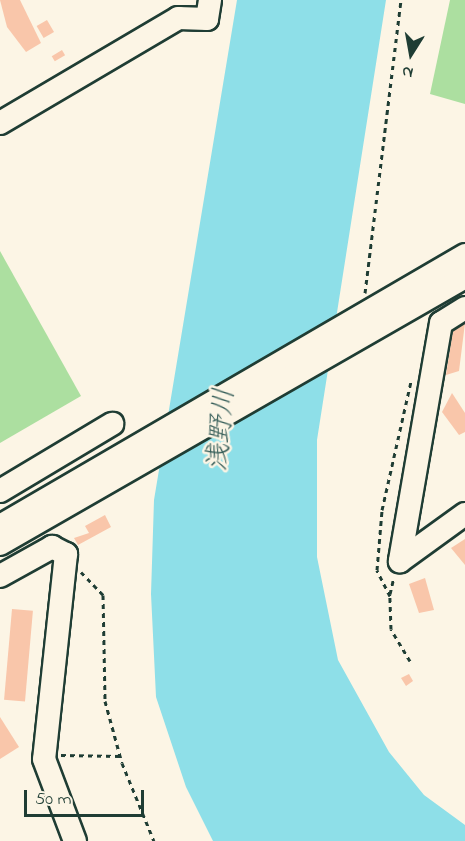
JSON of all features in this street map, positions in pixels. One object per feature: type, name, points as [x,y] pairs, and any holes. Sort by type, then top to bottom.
[{"type":"street","points":[[0,123],[178,18],[207,20],[210,0]]},
{"type":"street","points":[[0,544],[150,460],[465,255]]},
{"type":"street","points":[[0,526],[155,436],[355,327],[465,277]]},
{"type":"street","points":[[465,308],[441,323],[400,561],[465,514]]},
{"type":"street","points":[[0,491],[112,424]]},
{"type":"street","points":[[0,576],[52,547],[66,554],[45,754],[75,841]]},
{"type":"path","points":[[355,327],[401,0]]},
{"type":"path","points":[[65,569],[85,573],[103,595],[105,700],[120,756],[154,841]]},
{"type":"path","points":[[45,754],[120,756]]},
{"type":"green space","points":[[450,0],[465,0],[465,104],[430,94]]},
{"type":"green space","points":[[0,251],[81,396],[0,443]]},
{"type":"water","name":"浅野川","points":[[237,0],[386,0],[317,440],[317,557],[338,660],[389,752],[424,795],[465,825],[465,841],[213,841],[186,787],[156,697],[151,594],[154,500]]},
{"type":"building","points":[[0,0],[20,0],[41,43],[26,52],[7,27]]},
{"type":"building","points":[[47,20],[54,32],[44,38],[37,26]]},
{"type":"building","points":[[62,50],[65,55],[55,61],[52,56]]},
{"type":"building","points":[[465,323],[459,371],[446,375],[453,330]]},
{"type":"building","points":[[452,393],[465,413],[465,432],[459,435],[442,412]]},
{"type":"building","points":[[105,515],[111,527],[78,545],[74,538],[89,533],[85,526]]},
{"type":"building","points":[[465,539],[465,565],[451,548]]},
{"type":"building","points":[[425,578],[434,610],[419,613],[409,584]]},
{"type":"building","points":[[12,609],[33,611],[25,701],[4,700]]},
{"type":"building","points":[[409,674],[413,681],[406,686],[401,678]]},
{"type":"building","points":[[0,717],[19,747],[0,759]]}]
